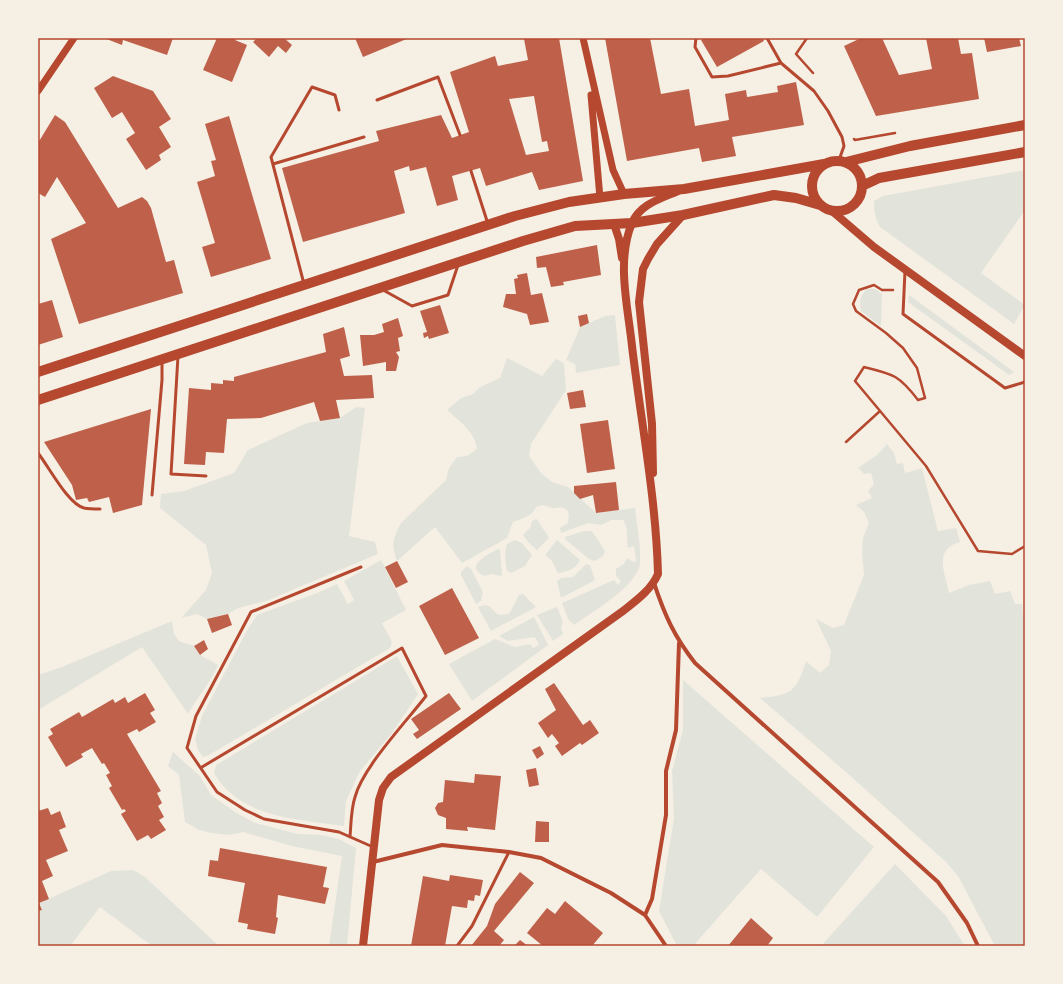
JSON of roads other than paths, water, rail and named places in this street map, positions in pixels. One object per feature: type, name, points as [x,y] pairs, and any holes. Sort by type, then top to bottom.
[{"type":"main road","points":[[38,372],[515,216],[554,206],[624,194],[684,189],[843,161],[910,146],[1025,125]]},
{"type":"main road","points":[[862,186],[879,178],[1025,152]]},
{"type":"main road","points":[[832,211],[845,210],[855,204],[859,198],[862,186],[858,172],[843,161]]},
{"type":"main road","points":[[820,205],[815,199],[811,184],[815,172],[824,164]]},
{"type":"main road","points":[[624,268],[628,235],[632,223],[646,205],[684,189]]},
{"type":"main road","points":[[38,400],[459,262],[575,226],[632,223],[683,215],[774,195],[796,198],[820,205],[832,211],[874,247],[1025,356]]},
{"type":"main road","points":[[363,946],[379,800],[391,777],[623,611],[641,597],[654,583],[658,574],[653,504],[652,424],[639,302],[643,269],[648,259],[657,244],[683,215]]},
{"type":"main road","points":[[614,224],[619,240],[624,268],[642,426],[653,504]]},
{"type":"street","points":[[38,91],[74,38]]},
{"type":"street","points":[[584,38],[589,69],[613,170],[624,194]]},
{"type":"street","points":[[589,69],[600,198]]},
{"type":"street","points":[[654,583],[664,614],[679,643],[695,664],[938,882],[967,923],[978,946]]},
{"type":"street","points":[[645,915],[652,899],[666,815],[666,771],[676,730],[679,643]]},
{"type":"street","points":[[372,862],[442,845],[509,852],[541,858],[611,893],[645,915],[666,946]]},
{"type":"lane","points":[[696,38],[695,47],[712,77],[728,76],[781,63]]},
{"type":"lane","points":[[767,38],[781,63],[814,91],[828,111],[842,137],[844,146],[843,161]]},
{"type":"lane","points":[[376,100],[438,77],[460,135]]},
{"type":"lane","points":[[304,286],[271,157],[312,87],[335,95],[339,110]]},
{"type":"lane","points":[[273,164],[364,137]]},
{"type":"lane","points":[[471,171],[489,225]]},
{"type":"lane","points":[[380,289],[412,306],[448,295],[459,262]]},
{"type":"lane","points":[[906,269],[903,314],[1005,388],[1025,382]]},
{"type":"lane","points":[[178,355],[171,474],[206,476]]},
{"type":"lane","points":[[152,495],[162,380],[162,360]]},
{"type":"lane","points":[[38,453],[56,477],[63,492],[74,503],[84,508],[100,509]]},
{"type":"lane","points":[[361,567],[251,612],[196,716],[187,748],[202,767],[217,792],[245,810],[264,819],[339,832],[373,847]]},
{"type":"lane","points":[[202,767],[402,648],[426,696],[369,769],[361,782],[354,797],[350,837]]},
{"type":"lane","points":[[457,946],[472,926],[509,852]]}]
